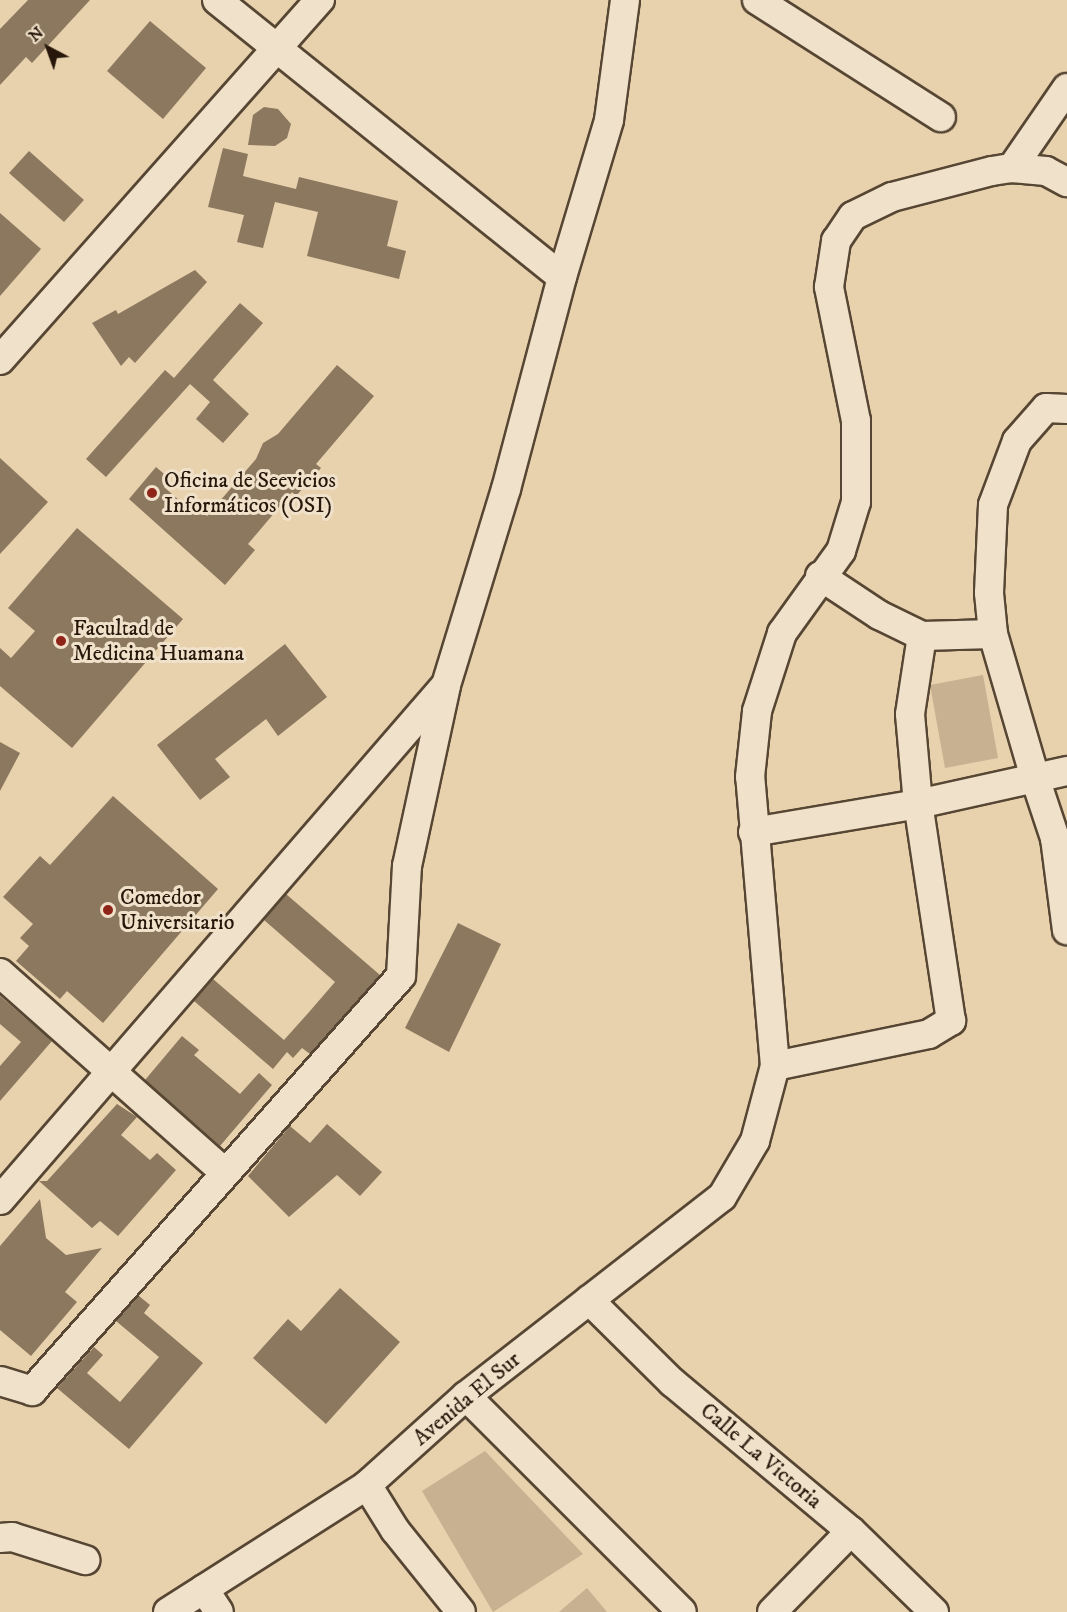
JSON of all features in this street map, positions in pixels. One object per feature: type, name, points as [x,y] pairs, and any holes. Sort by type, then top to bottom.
[{"type":"street","points":[[217,0],[562,277]]},
{"type":"street","points":[[0,360],[320,0]]},
{"type":"street","points":[[0,1381],[32,1391],[401,976],[407,866],[446,685],[528,412],[562,277],[609,120],[625,0]]},
{"type":"street","points":[[757,0],[941,117]]},
{"type":"street","points":[[1012,168],[1067,88]]},
{"type":"street","points":[[922,636],[910,714],[918,804],[951,1021],[929,1034],[775,1066],[750,777],[757,711],[782,633],[820,576],[841,551],[856,502],[856,421],[829,287],[836,241],[853,216],[892,196],[1012,168],[1046,171],[1067,182]]},
{"type":"street","points":[[1067,409],[1046,408],[1036,415],[1017,441],[993,505],[989,593],[993,634],[1035,778],[1061,844],[1067,930]]},
{"type":"street","points":[[820,576],[879,615],[922,636],[993,634]]},
{"type":"street","points":[[0,1200],[446,685]]},
{"type":"street","points":[[753,832],[918,804],[1067,771]]},
{"type":"street","points":[[0,974],[225,1173]]},
{"type":"street","name":"Avenida El Sur","points":[[168,1612],[367,1485],[466,1396],[722,1197],[755,1141],[775,1066]]},
{"type":"street","name":"Calle La Victoria","points":[[589,1300],[672,1382],[851,1531],[934,1612]]},
{"type":"street","points":[[466,1396],[682,1612]]},
{"type":"street","points":[[367,1485],[395,1530],[461,1612]]},
{"type":"street","points":[[772,1612],[851,1531]]},
{"type":"street","points":[[0,1538],[12,1537],[86,1560]]},
{"type":"street","points":[[204,1589],[219,1612]]},
{"type":"shaded area","points":[[983,675],[998,758],[945,768],[930,685]]},
{"type":"shaded area","points":[[485,1451],[583,1554],[493,1612],[422,1491]]},
{"type":"shaded area","points":[[587,1588],[607,1612],[559,1612]]},
{"type":"building","points":[[28,0],[90,0],[32,63],[26,57],[0,85],[0,29]]},
{"type":"building","points":[[150,21],[206,68],[163,119],[107,71]]},
{"type":"building","points":[[264,107],[278,109],[291,124],[287,138],[275,146],[248,145],[253,115]]},
{"type":"building","points":[[223,148],[248,154],[243,176],[296,189],[299,177],[398,201],[387,246],[406,251],[399,279],[307,256],[318,212],[275,202],[263,248],[237,242],[244,215],[208,207]]},
{"type":"building","points":[[29,151],[84,200],[64,222],[9,173]]},
{"type":"building","points":[[0,213],[41,249],[0,296]]},
{"type":"building","points":[[195,270],[207,282],[135,363],[129,357],[121,366],[92,323],[116,310],[118,314]]},
{"type":"building","points":[[240,303],[263,323],[213,380],[249,414],[223,443],[196,419],[210,402],[190,384],[106,477],[86,459],[165,370],[174,378]]},
{"type":"building","points":[[337,365],[374,396],[316,464],[321,468],[296,496],[292,492],[248,544],[255,550],[225,585],[129,499],[156,467],[170,479],[164,487],[195,514],[199,509],[207,516],[256,459],[263,443],[278,434]]},
{"type":"building","points":[[0,458],[48,502],[0,554]]},
{"type":"building","name":"Facultad de Medicina Huamana","points":[[77,528],[183,619],[72,748],[0,686],[0,648],[11,658],[35,631],[8,608]]},
{"type":"building","points":[[285,644],[327,697],[278,736],[266,719],[215,759],[230,777],[200,800],[157,745]]},
{"type":"building","points":[[0,742],[20,753],[0,791]]},
{"type":"building","name":"Comedor Universitario","points":[[113,796],[218,889],[103,1023],[67,991],[60,999],[16,961],[29,946],[20,938],[33,924],[3,897],[40,856],[50,865]]},
{"type":"building","points":[[286,894],[380,975],[310,1054],[302,1048],[293,1058],[287,1052],[273,1069],[194,1001],[213,979],[284,1040],[335,982],[264,920]]},
{"type":"building","points":[[458,923],[501,944],[449,1052],[405,1028]]},
{"type":"building","points":[[0,996],[52,1041],[0,1101],[0,1066],[21,1042],[0,1024]]},
{"type":"building","points":[[182,1036],[199,1050],[194,1055],[240,1094],[259,1073],[272,1085],[220,1146],[145,1080]]},
{"type":"building","points":[[117,1104],[137,1117],[121,1135],[150,1160],[157,1153],[176,1170],[118,1236],[100,1221],[92,1228],[39,1181],[47,1181]]},
{"type":"building","points":[[327,1124],[382,1172],[360,1196],[337,1175],[289,1217],[248,1176],[290,1126],[310,1143]]},
{"type":"building","points":[[40,1199],[46,1238],[66,1255],[102,1248],[65,1292],[77,1302],[31,1356],[0,1330],[0,1246]]},
{"type":"building","points":[[340,1288],[400,1342],[326,1424],[253,1358],[288,1319],[301,1331]]},
{"type":"building","points":[[139,1296],[150,1305],[144,1313],[203,1363],[129,1449],[57,1388],[94,1347],[103,1355],[87,1373],[120,1402],[159,1357],[116,1321]]},
{"type":"place","name":"Oficina de Seevicios Informáticos (OSI)","points":[[152,493]]},
{"type":"place","name":"Facultad de Medicina Huamana","points":[[61,641]]},
{"type":"place","name":"Comedor Universitario","points":[[108,910]]}]
